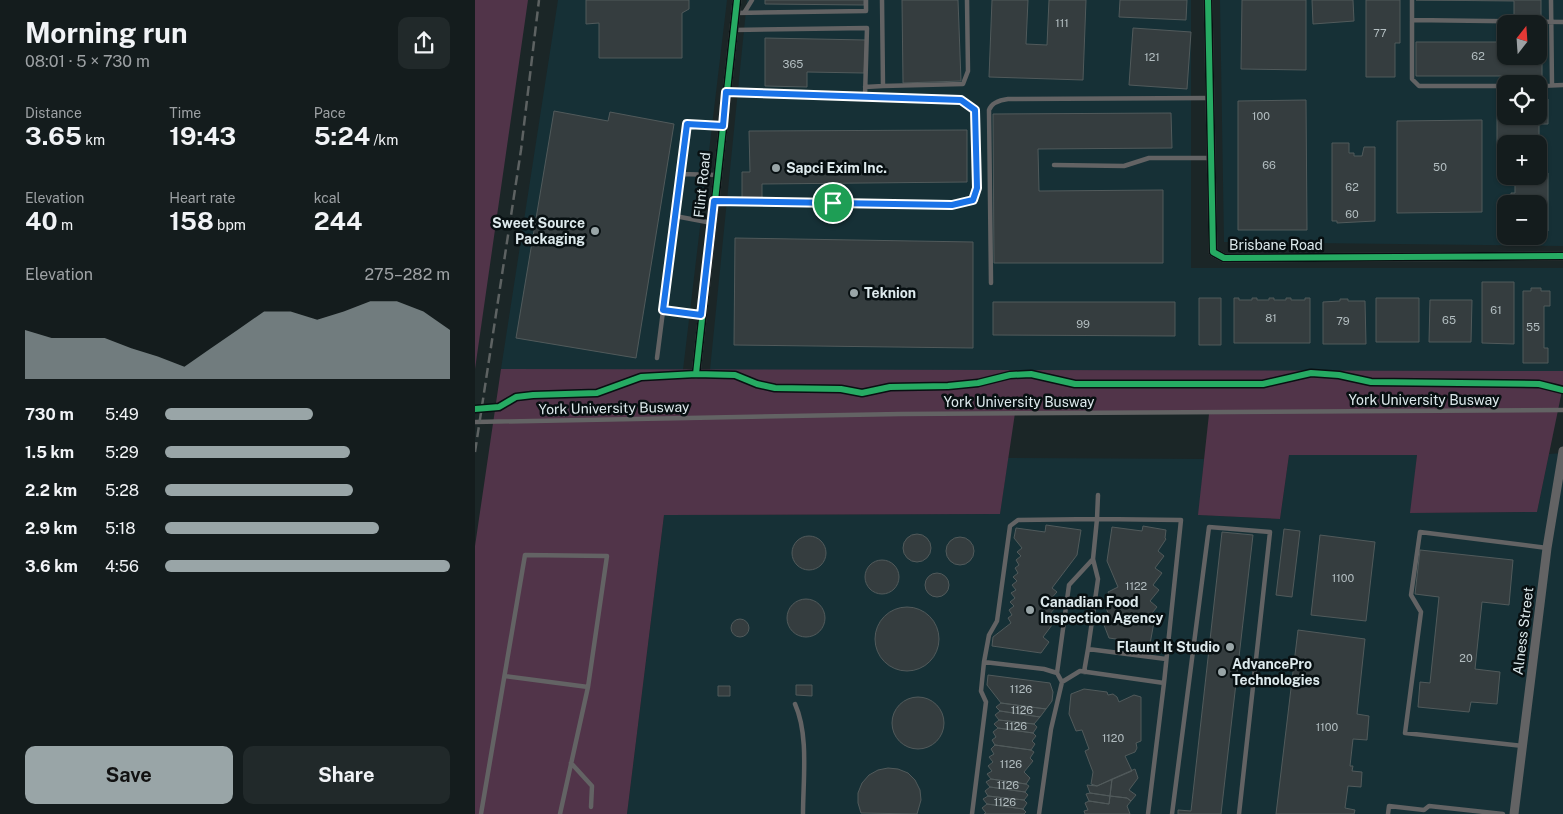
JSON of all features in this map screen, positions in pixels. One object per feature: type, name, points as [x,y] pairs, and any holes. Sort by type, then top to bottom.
[{"type":"street","name":"Flint Road","points":[[696,374],[733,30],[740,13],[737,0]]},
{"type":"street","name":"Brisbane Road","points":[[1208,0],[1213,252],[1224,258],[1563,256]]},
{"type":"street","name":"Alness Street","points":[[1514,814],[1547,548],[1563,451]]},
{"type":"lane","points":[[740,13],[752,0]]},
{"type":"lane","points":[[740,13],[866,11],[866,0]]},
{"type":"lane","points":[[882,0],[883,86]]},
{"type":"lane","points":[[865,86],[963,84],[968,71],[967,0]]},
{"type":"lane","points":[[1412,0],[1413,80],[1419,86],[1497,86]]},
{"type":"lane","points":[[1551,0],[1552,86]]},
{"type":"lane","points":[[1412,20],[1563,22]]},
{"type":"lane","points":[[733,30],[867,28],[865,96]]},
{"type":"lane","points":[[1547,86],[1563,85]]},
{"type":"lane","points":[[714,201],[952,205],[973,200],[977,188],[975,110],[961,100],[726,92]]},
{"type":"lane","points":[[991,283],[989,110],[992,104],[1008,98],[1210,98]]},
{"type":"lane","points":[[657,358],[687,124],[723,126]]},
{"type":"lane","points":[[1054,165],[1125,166],[1149,158],[1211,158]]},
{"type":"lane","points":[[681,174],[717,175]]},
{"type":"lane","points":[[675,216],[712,223]]},
{"type":"lane","points":[[663,310],[701,315]]},
{"type":"lane","name":"York University Busway","points":[[475,422],[901,414],[1563,410]]},
{"type":"lane","points":[[1084,672],[1098,579],[1093,559],[1098,495]]},
{"type":"lane","points":[[972,814],[986,702],[981,691],[984,662],[989,635],[997,622],[1010,526],[1018,520],[1181,520],[1148,814]]},
{"type":"lane","points":[[1172,814],[1209,526],[1270,532],[1239,814]]},
{"type":"lane","points":[[1523,746],[1405,732],[1421,612],[1411,595],[1421,532],[1547,548]]},
{"type":"lane","points":[[481,814],[525,555],[607,556],[588,686],[560,814]]},
{"type":"lane","points":[[1039,814],[1051,729],[1061,682],[1057,673],[1069,585],[1093,559]]},
{"type":"lane","points":[[1088,649],[1166,659]]},
{"type":"lane","points":[[984,662],[1044,669],[1057,673]]},
{"type":"lane","points":[[1061,682],[1080,672],[1084,672],[1164,683]]},
{"type":"lane","points":[[505,676],[588,686]]},
{"type":"lane","points":[[795,704],[803,735],[803,814]]},
{"type":"lane","points":[[571,763],[592,786],[591,807]]},
{"type":"lane","points":[[1388,814],[1389,806],[1424,810],[1429,806],[1503,814]]},
{"type":"lane","points":[[1428,814],[1429,806]]},
{"type":"shaded area","points":[[475,0],[528,0],[475,369]]},
{"type":"shaded area","points":[[558,0],[727,0],[683,370],[501,369]]},
{"type":"shaded area","points":[[747,0],[1191,0],[1191,268],[1563,268],[1563,371],[710,370]]},
{"type":"shaded area","points":[[1220,0],[1563,0],[1563,246],[1224,242]]},
{"type":"shaded area","points":[[501,369],[1563,371],[1563,386],[1537,512],[1410,513],[1417,455],[1289,455],[1280,519],[1198,515],[1209,414],[1015,413],[1000,514],[664,515],[627,814],[475,814],[475,546]]},
{"type":"shaded area","points":[[1563,453],[1563,814],[627,814],[664,515],[1000,514],[1008,458],[1204,459],[1199,515],[1280,519],[1289,455],[1417,455],[1411,513],[1537,512],[1549,454]]},
{"type":"building","points":[[586,0],[689,0],[689,9],[682,13],[682,58],[599,58],[599,23],[586,24]]},
{"type":"building","points":[[765,0],[864,0],[864,5],[765,4]]},
{"type":"building","points":[[902,0],[958,0],[961,81],[903,83]]},
{"type":"building","points":[[992,0],[1028,0],[1026,44],[1047,45],[1049,0],[1086,0],[1083,80],[989,77]]},
{"type":"building","points":[[1120,0],[1187,0],[1186,20],[1119,17]]},
{"type":"building","points":[[1242,0],[1306,0],[1306,70],[1241,69]]},
{"type":"building","points":[[1312,0],[1353,0],[1354,21],[1313,24]]},
{"type":"building","points":[[1366,0],[1400,0],[1400,43],[1395,43],[1395,77],[1366,77]]},
{"type":"building","points":[[1416,0],[1541,0],[1541,15],[1514,15],[1514,1]]},
{"type":"building","points":[[1133,28],[1191,32],[1187,89],[1129,85]]},
{"type":"building","points":[[765,38],[866,40],[864,73],[807,72],[807,87],[765,86]]},
{"type":"building","points":[[1416,42],[1497,42],[1497,65],[1542,65],[1542,75],[1416,76]]},
{"type":"building","points":[[1547,99],[1548,99],[1547,124]]},
{"type":"building","points":[[1306,100],[1307,230],[1238,230],[1238,101]]},
{"type":"building","name":"Sweet Source Packaging","points":[[554,111],[608,121],[610,112],[674,124],[636,358],[516,338]]},
{"type":"building","points":[[1171,113],[1172,148],[1038,149],[1039,191],[1163,190],[1163,263],[994,263],[993,114]]},
{"type":"building","points":[[1482,120],[1482,212],[1397,213],[1397,121]]},
{"type":"building","points":[[1497,125],[1539,125],[1539,135],[1497,135]]},
{"type":"building","points":[[967,130],[967,182],[762,184],[762,198],[742,198],[742,172],[750,172],[749,131]]},
{"type":"building","points":[[1332,143],[1349,143],[1349,153],[1354,153],[1354,156],[1362,156],[1364,147],[1375,147],[1375,221],[1337,223],[1337,221],[1332,221]]},
{"type":"building","points":[[1548,173],[1548,231],[1547,195],[1511,195],[1511,193],[1515,193],[1515,185],[1547,185]]},
{"type":"building","name":"Teknion","points":[[735,238],[973,242],[973,348],[734,345]]},
{"type":"building","points":[[1482,282],[1514,282],[1514,344],[1482,343]]},
{"type":"building","points":[[1531,288],[1541,288],[1541,291],[1550,291],[1550,306],[1544,306],[1544,348],[1548,348],[1548,363],[1523,363],[1523,291],[1531,291]]},
{"type":"building","points":[[1199,298],[1221,298],[1221,345],[1199,345]]},
{"type":"building","points":[[1234,298],[1239,298],[1239,300],[1257,298],[1257,300],[1269,300],[1269,298],[1274,298],[1274,300],[1286,300],[1286,298],[1291,298],[1291,300],[1305,300],[1305,298],[1310,298],[1310,343],[1234,343]]},
{"type":"building","points":[[1376,298],[1419,298],[1419,342],[1376,342]]},
{"type":"building","points":[[1340,299],[1365,301],[1366,344],[1323,344],[1323,302],[1340,301]]},
{"type":"building","points":[[1430,300],[1472,300],[1471,342],[1429,342]]},
{"type":"building","points":[[993,302],[1175,302],[1175,336],[993,335]]},
{"type":"building","points":[[1046,525],[1081,530],[1077,555],[1052,588],[1057,592],[1047,603],[1054,609],[1045,620],[1052,625],[1043,637],[1049,642],[1041,653],[992,646],[993,637],[1011,623],[1008,618],[1012,615],[1009,610],[1014,606],[1010,602],[1015,598],[1011,593],[1016,590],[1012,585],[1017,581],[1013,577],[1018,573],[1015,568],[1019,565],[1016,560],[1021,556],[1017,552],[1022,548],[1014,538],[1016,528],[1045,532]]},
{"type":"building","points":[[1143,526],[1166,530],[1166,539],[1158,551],[1164,556],[1155,568],[1162,573],[1153,585],[1159,590],[1150,601],[1157,607],[1148,618],[1154,622],[1150,644],[1109,638],[1104,625],[1112,622],[1106,608],[1114,605],[1108,592],[1118,587],[1107,561],[1112,527],[1142,531]]},
{"type":"building","points":[[1284,529],[1300,531],[1292,597],[1276,595]]},
{"type":"building","name":"AdvancePro Technologies","points":[[1222,532],[1253,535],[1221,814],[1178,814],[1178,810],[1191,811]]},
{"type":"building","points":[[917,534],[927,538],[931,548],[927,558],[917,562],[907,558],[903,548],[907,538]]},
{"type":"building","points":[[1320,535],[1375,542],[1366,621],[1311,615]]},
{"type":"building","points":[[809,536],[816,537],[821,541],[825,546],[825,560],[821,565],[816,569],[809,570],[802,569],[797,565],[793,560],[792,553],[793,546],[797,541],[802,537]]},
{"type":"building","points":[[960,537],[970,541],[974,551],[970,561],[960,565],[950,561],[946,551],[950,541]]},
{"type":"building","points":[[1420,550],[1513,560],[1509,605],[1482,602],[1475,669],[1500,672],[1497,704],[1471,702],[1469,712],[1418,707],[1420,682],[1430,683],[1439,597],[1415,594]]},
{"type":"building","points":[[882,560],[889,561],[894,565],[898,570],[898,584],[894,589],[889,593],[882,594],[875,593],[870,589],[866,584],[865,577],[866,570],[870,565],[875,561]]},
{"type":"building","points":[[937,573],[946,576],[949,585],[946,594],[937,597],[928,594],[925,585],[928,576]]},
{"type":"building","points":[[806,599],[813,600],[819,605],[824,611],[824,625],[819,631],[813,636],[806,637],[799,636],[793,631],[788,625],[787,618],[788,611],[793,605],[799,600]]},
{"type":"building","points":[[901,607],[913,607],[930,616],[937,627],[939,639],[937,651],[930,662],[913,671],[901,671],[889,666],[880,657],[875,645],[875,633],[880,621],[889,612]]},
{"type":"building","points":[[740,619],[746,622],[749,628],[746,634],[740,637],[734,634],[731,628],[734,622]]},
{"type":"building","points":[[1298,630],[1365,639],[1357,714],[1369,716],[1367,740],[1353,739],[1350,766],[1353,766],[1352,771],[1362,772],[1361,787],[1348,786],[1345,808],[1355,810],[1354,814],[1276,814]]},
{"type":"building","points":[[988,675],[1050,683],[1053,692],[1052,701],[1046,709],[1001,703],[987,685]]},
{"type":"building","points":[[796,685],[812,685],[812,696],[796,695]]},
{"type":"building","points":[[718,686],[730,686],[730,696],[718,696]]},
{"type":"building","points":[[1084,689],[1107,692],[1108,695],[1113,694],[1119,702],[1134,695],[1141,697],[1141,741],[1136,743],[1137,748],[1135,752],[1125,756],[1132,771],[1097,786],[1091,784],[1093,772],[1085,751],[1089,749],[1082,730],[1076,731],[1069,714],[1071,694]]},
{"type":"building","points":[[913,697],[923,697],[937,704],[944,718],[944,728],[937,742],[923,749],[913,749],[903,745],[896,738],[892,728],[892,718],[896,708],[903,701]]},
{"type":"building","points":[[1001,703],[1046,709],[1040,717],[1000,711],[996,707]]},
{"type":"building","points":[[1000,711],[1040,717],[1034,724],[999,720],[995,715]]},
{"type":"building","points":[[999,720],[1034,724],[1037,727],[1033,733],[998,728],[994,724]]},
{"type":"building","points":[[998,728],[1033,733],[1036,736],[1032,741],[1035,744],[1031,750],[995,745],[992,740],[996,737],[993,732]]},
{"type":"building","points":[[995,745],[1034,752],[1030,758],[1033,761],[1024,772],[1030,778],[1026,784],[991,779],[987,774],[992,771],[988,766],[993,762],[989,757],[994,754],[991,749]]},
{"type":"building","points":[[888,768],[908,773],[915,780],[920,790],[921,800],[917,814],[861,813],[858,793],[862,783],[869,775],[878,770]]},
{"type":"building","points":[[1135,769],[1138,778],[1129,790],[1136,795],[1131,801],[1127,798],[1110,796],[1112,779]]},
{"type":"building","points":[[991,779],[1029,786],[1025,792],[990,787],[986,782]]},
{"type":"building","points":[[1112,779],[1110,796],[1090,793],[1087,785],[1097,786]]},
{"type":"building","points":[[990,787],[1025,792],[1028,795],[1024,800],[988,796],[985,791]]},
{"type":"building","points":[[1086,794],[1110,796],[1109,804],[1089,801]]},
{"type":"building","points":[[988,796],[1024,800],[1027,803],[1023,809],[987,804],[983,799]]},
{"type":"building","points":[[1110,796],[1127,798],[1131,801],[1127,806],[1130,814],[1085,814],[1084,811],[1088,810],[1085,803],[1089,801],[1109,804]]},
{"type":"building","points":[[987,804],[1023,809],[1026,812],[1024,814],[984,814],[986,813],[982,808]]},
{"type":"railway","points":[[475,452],[521,150],[539,0]]},
{"type":"cycle path","points":[[696,374],[737,0]]},
{"type":"cycle path","points":[[1208,0],[1213,252],[1224,258],[1563,256]]},
{"type":"cycle path","points":[[475,409],[499,407],[516,397],[597,393],[641,377],[696,374],[735,375],[757,384],[775,388],[841,389],[862,393],[890,387],[948,386],[978,383],[1010,375],[1031,374],[1075,384],[1263,384],[1311,373],[1339,375],[1371,382],[1539,384],[1563,390]]},
{"type":"place","name":"Sapci Exim Inc.","points":[[776,168]]},
{"type":"place","name":"Sweet Source Packaging","points":[[595,231]]},
{"type":"place","name":"Teknion","points":[[854,293]]},
{"type":"place","name":"Canadian Food Inspection Agency","points":[[1030,610]]},
{"type":"place","name":"Flaunt It Studio","points":[[1230,647]]},
{"type":"place","name":"AdvancePro Technologies","points":[[1222,672]]},
{"type":"route","points":[[726,92],[961,100],[975,110],[977,188],[973,200],[952,205],[833,203],[714,201],[701,315],[663,310],[687,124],[723,126],[726,92]]}]
